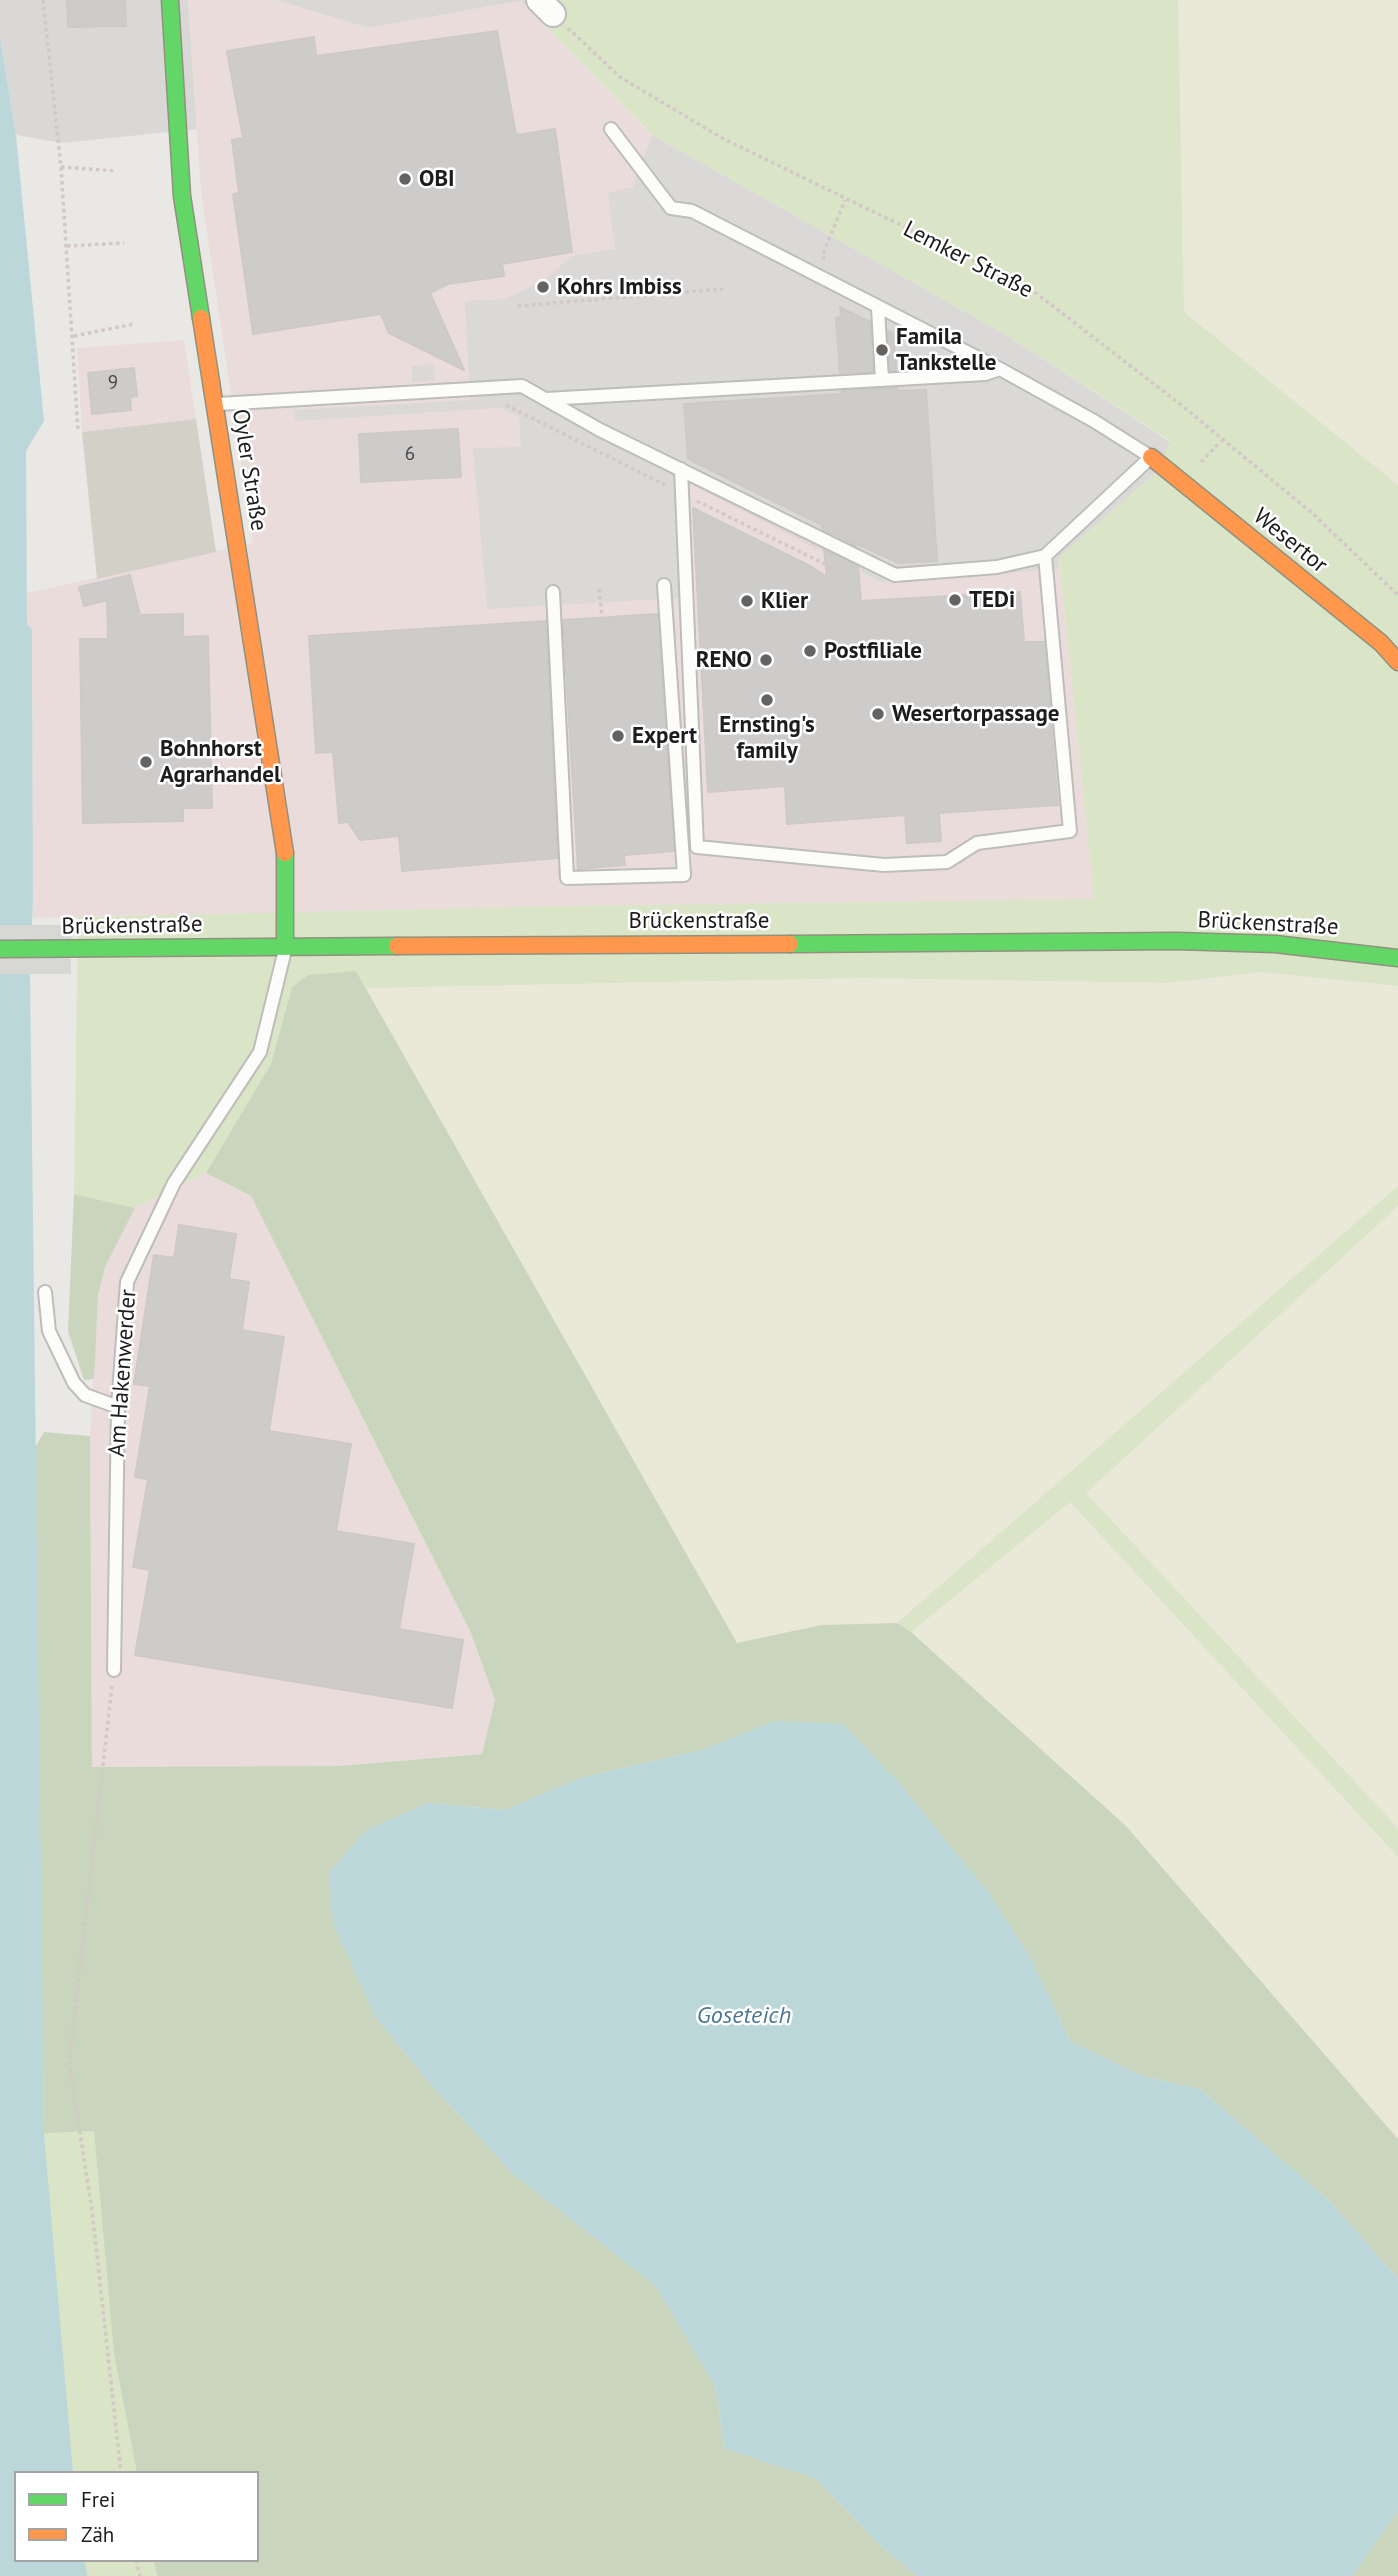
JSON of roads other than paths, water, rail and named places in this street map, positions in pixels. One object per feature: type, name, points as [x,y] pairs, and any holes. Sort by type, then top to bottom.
[{"type":"street","name":"Oyler Straße","points":[[170,0],[182,196],[285,843],[285,946]]},
{"type":"street","name":"Wesertor","points":[[1152,457],[1381,643],[1398,662]]},
{"type":"street","name":"Brückenstraße","points":[[0,949],[1177,941],[1275,944],[1398,958]]},
{"type":"lane","points":[[216,404],[522,386],[681,469],[895,575],[997,567],[1045,556],[1152,457],[1000,369],[692,211],[671,208],[611,129]]},
{"type":"lane","points":[[878,308],[882,380]]},
{"type":"lane","points":[[545,399],[985,374],[1000,369]]},
{"type":"lane","points":[[681,469],[697,847],[884,865],[947,862],[976,843],[1070,831],[1045,556]]},
{"type":"lane","points":[[553,592],[567,877],[684,875],[664,585]]},
{"type":"lane","name":"Am Hakenwerder","points":[[114,1670],[118,1407],[127,1282],[174,1183],[260,1052],[285,946]]},
{"type":"lane","points":[[45,1292],[49,1331],[74,1383],[85,1395],[118,1407]]},
{"type":"water","points":[[0,38],[16,135],[44,421],[26,451],[27,624],[32,629],[33,901],[30,972],[44,2133],[73,2471],[14,2471],[14,2562],[85,2562],[87,2576],[0,2576]]},
{"type":"water","name":"Goseteich","points":[[775,1721],[843,1724],[898,1782],[989,1893],[1031,1959],[1070,2041],[1142,2076],[1200,2089],[1328,2200],[1398,2279],[1398,2511],[1352,2576],[917,2576],[881,2546],[815,2478],[724,2448],[716,2388],[656,2286],[513,2174],[435,2089],[375,2017],[333,1923],[329,1873],[365,1831],[428,1803],[504,1810],[583,1777],[702,1750]]},
{"type":"place","name":"OBI","points":[[405,179]]},
{"type":"place","name":"Kohrs Imbiss","points":[[543,287]]},
{"type":"place","name":"Famila Tankstelle","points":[[882,350]]},
{"type":"place","name":"TEDi","points":[[955,600]]},
{"type":"place","name":"Klier","points":[[747,601]]},
{"type":"place","name":"Postfiliale","points":[[810,651]]},
{"type":"place","name":"RENO","points":[[766,660]]},
{"type":"place","name":"Ernsting's family","points":[[767,700]]},
{"type":"place","name":"Wesertorpassage","points":[[878,714]]},
{"type":"place","name":"Expert","points":[[618,736]]},
{"type":"place","name":"Bohnhorst Agrarhandel","points":[[146,762]]}]
